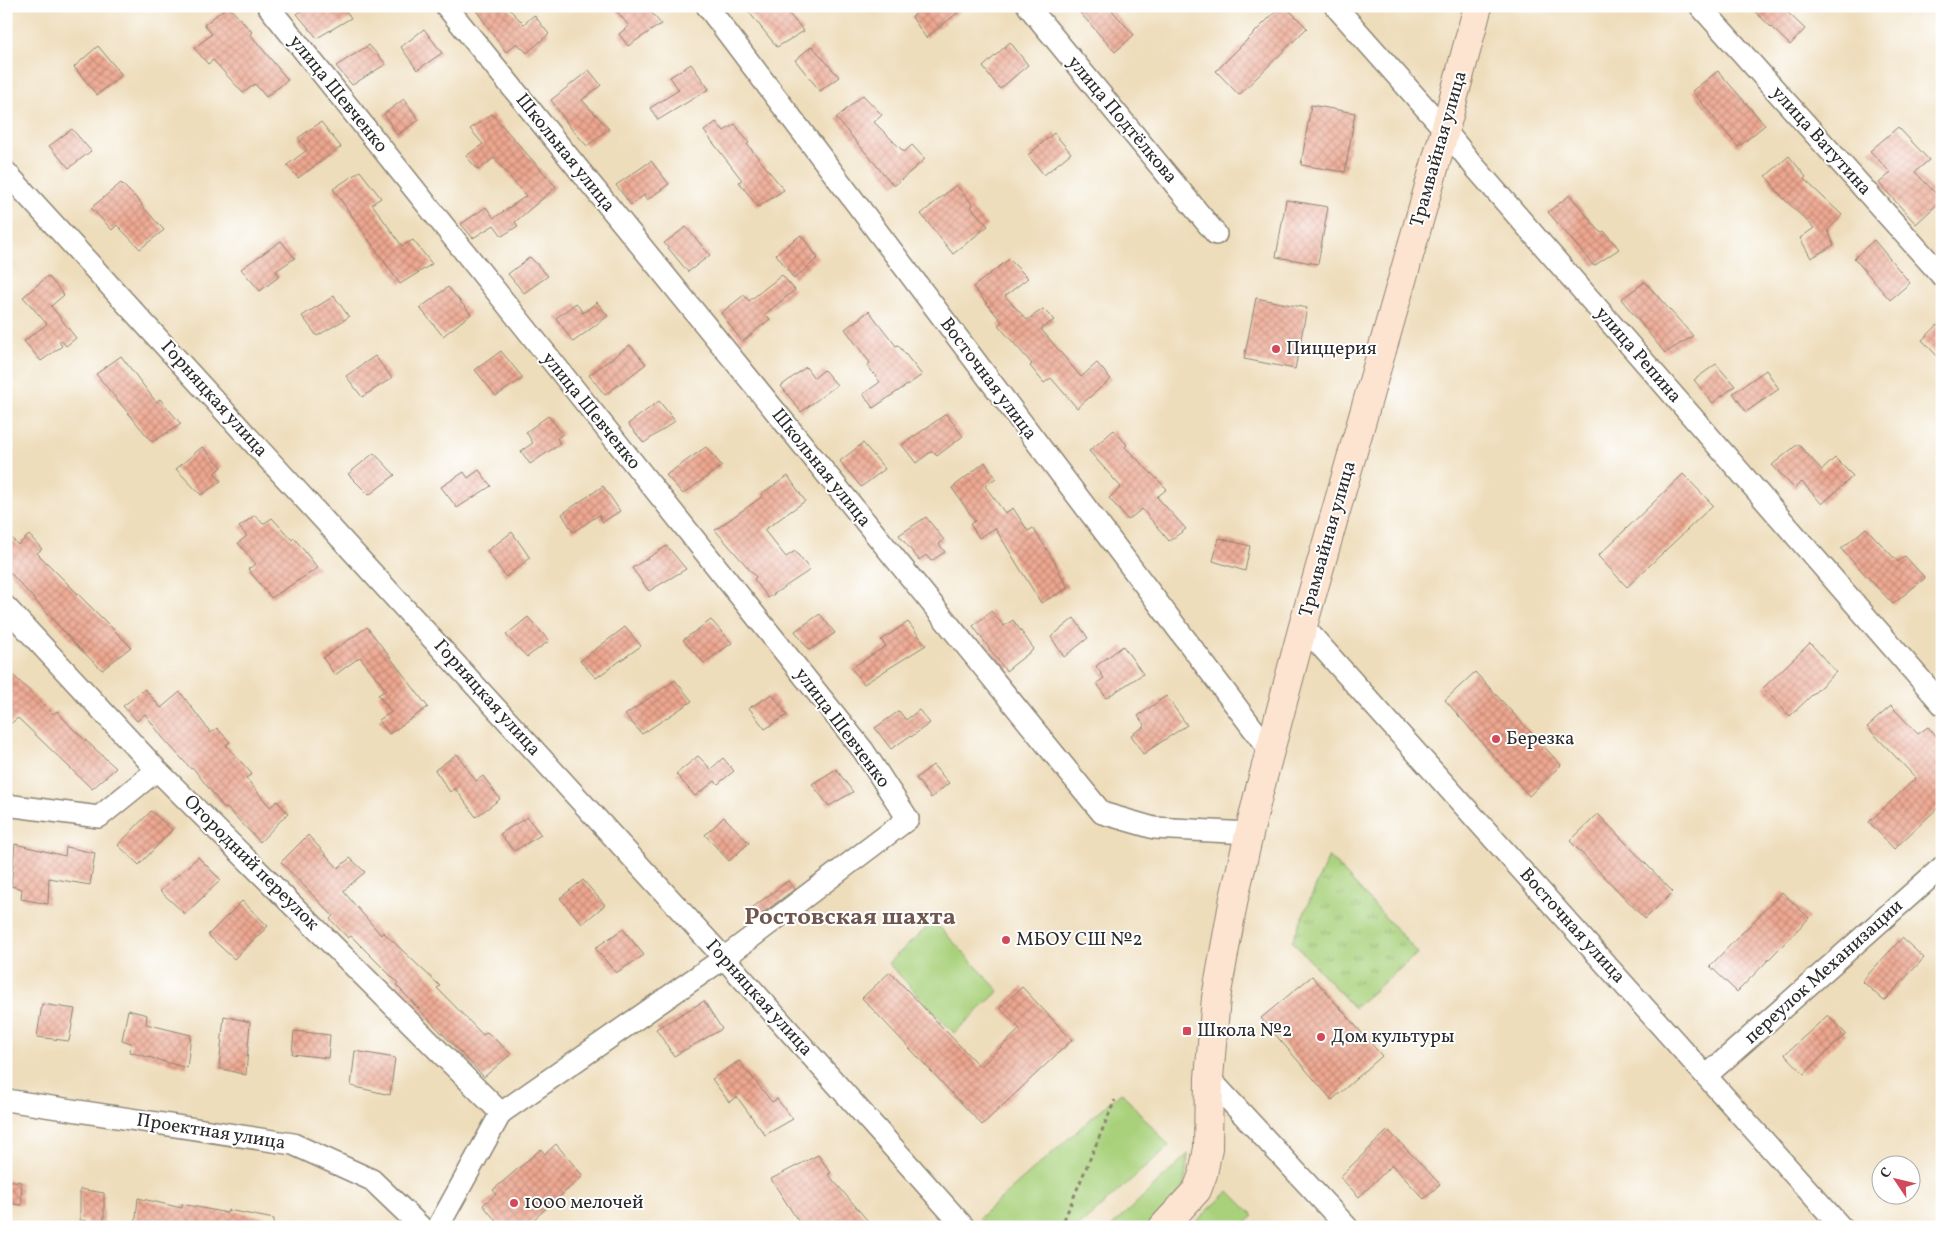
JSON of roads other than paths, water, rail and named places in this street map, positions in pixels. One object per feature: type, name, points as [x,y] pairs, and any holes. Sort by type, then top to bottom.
[{"type":"street","name":"улица Шевченко","points":[[268,6],[863,750],[908,819],[724,958]]},
{"type":"street","name":"Школьная улица","points":[[446,6],[1102,813],[1154,828],[1249,833]]},
{"type":"street","name":"Восточная улица","points":[[707,6],[1270,751]]},
{"type":"street","name":"улица Подтёлкова","points":[[1028,6],[1216,234]]},
{"type":"street","name":"улица Репина","points":[[1335,6],[1445,130],[1474,166],[1942,704]]},
{"type":"street","name":"Трамвайная улица","points":[[1163,1227],[1197,1190],[1203,1174],[1208,1148],[1209,1078],[1216,998],[1222,960],[1249,833],[1303,626],[1445,130],[1478,6]]},
{"type":"street","name":"улица Ватутина","points":[[1700,6],[1942,276]]},
{"type":"street","name":"Горняцкая улица","points":[[6,172],[724,958],[964,1227]]},
{"type":"street","name":"Огородний переулок","points":[[6,607],[158,770],[501,1113]]},
{"type":"street","name":"Восточная улица","points":[[1303,626],[1840,1227]]},
{"type":"street","points":[[6,805],[99,817],[158,770]]},
{"type":"street","name":"переулок Механизации","points":[[1706,1076],[1942,867]]},
{"type":"street","points":[[438,1227],[501,1113],[724,958]]},
{"type":"street","points":[[1209,1078],[1348,1227]]},
{"type":"street","name":"Проектная улица","points":[[6,1100],[293,1144],[372,1180],[421,1227]]},
{"type":"place","name":"Пиццерия","points":[[1276,349]]},
{"type":"place","name":"Березка","points":[[1496,739]]},
{"type":"place","name":"МБОУ СШ №2","points":[[1006,940]]},
{"type":"place","name":"Школа №2","points":[[1187,1031]]},
{"type":"place","name":"Дом культуры","points":[[1321,1037]]},
{"type":"place","name":"1000 мелочей","points":[[514,1203]]},
{"type":"district","name":"Ростовская шахта","points":[[850,918]]}]
